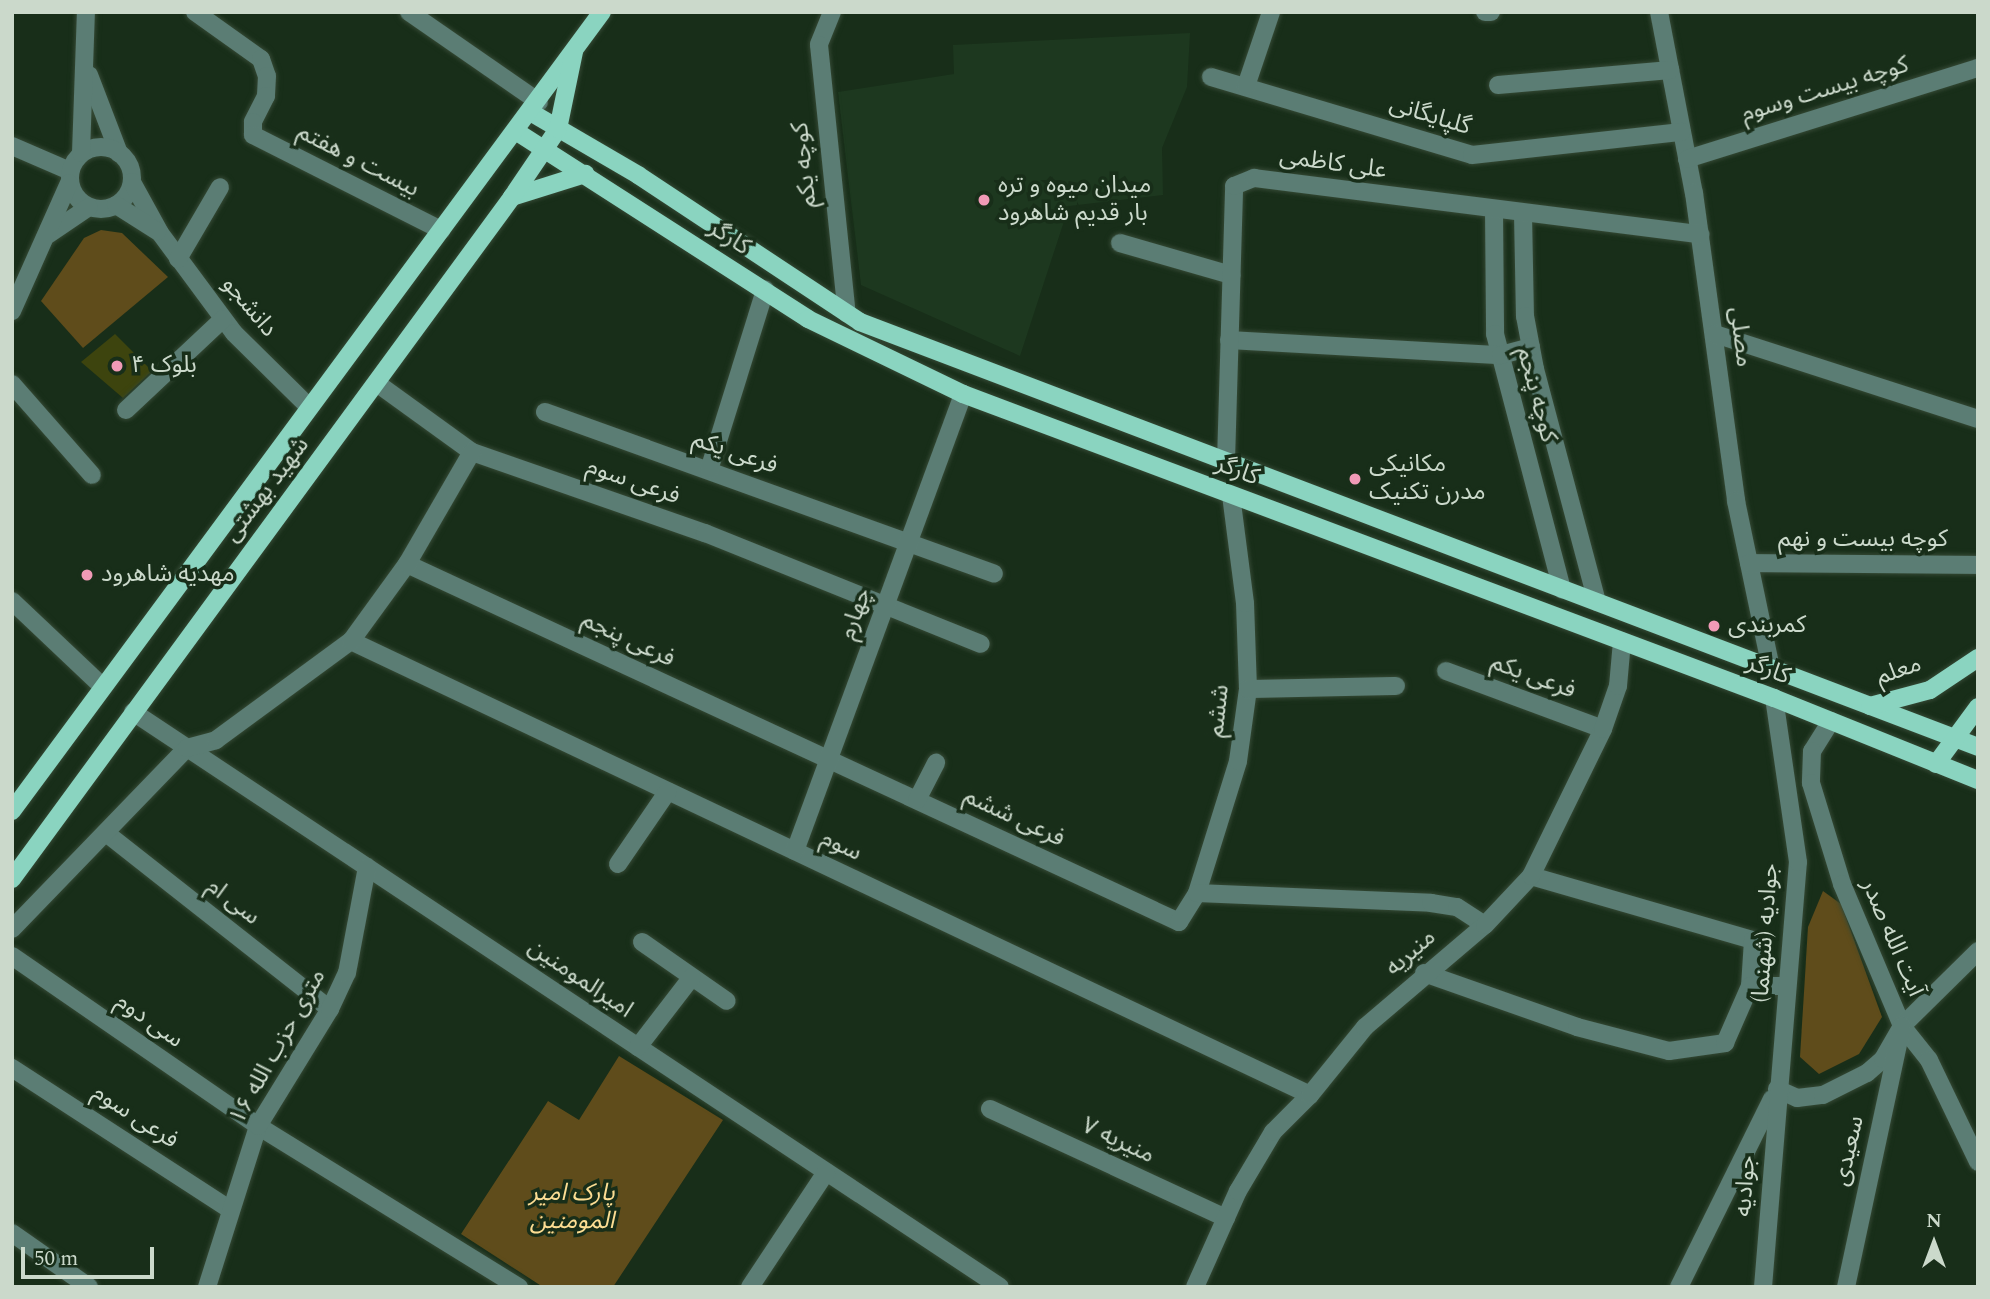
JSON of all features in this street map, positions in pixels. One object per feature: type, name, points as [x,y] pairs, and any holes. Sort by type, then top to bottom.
[{"type":"main road","name":"شهید بهشتی","points":[[12,811],[308,406],[517,132],[602,12]]},
{"type":"main road","points":[[558,129],[574,52]]},
{"type":"main road","name":"کارگر","points":[[535,107],[558,129],[638,175],[847,314],[1978,747]]},
{"type":"main road","name":"شهید بهشتی","points":[[12,879],[378,384],[558,129]]},
{"type":"main road","name":"کارگر","points":[[517,132],[853,345],[962,394],[1774,698],[1978,780]]},
{"type":"main road","points":[[512,197],[585,174]]},
{"type":"main road","name":"معلم","points":[[1870,706],[1930,690],[1978,658]]},
{"type":"main road","points":[[1770,668],[1774,698]]},
{"type":"main road","points":[[1936,764],[1978,707]]},
{"type":"street","points":[[12,311],[49,234],[81,153],[87,72],[86,12]]},
{"type":"street","name":"بیست و هفتم","points":[[195,12],[261,60],[267,76],[266,96],[253,122],[253,135],[441,230]]},
{"type":"street","points":[[409,12],[535,107]]},
{"type":"street","name":"کوچه یکم","points":[[832,12],[819,45],[847,314]]},
{"type":"street","points":[[1246,86],[1271,12]]},
{"type":"street","points":[[1485,12],[1491,13]]},
{"type":"street","name":"مصلی","points":[[1659,12],[1700,234],[1736,501],[1770,668]]},
{"type":"street","name":"کوچه بیست وسوم","points":[[1687,159],[1978,68]]},
{"type":"street","points":[[1498,85],[1670,69]]},
{"type":"street","points":[[49,234],[89,207],[116,205],[132,182],[131,169],[119,153],[87,72]]},
{"type":"street","name":"گلپایگانی","points":[[1211,77],[1472,155],[1682,132]]},
{"type":"street","points":[[12,146],[70,177],[74,194],[89,207]]},
{"type":"street","points":[[81,153],[97,147],[119,153]]},
{"type":"street","name":"علی کاظمی","points":[[1226,461],[1234,186],[1254,178],[1523,214],[1700,234]]},
{"type":"street","name":"دانشجو","points":[[132,182],[160,233],[223,319],[308,406]]},
{"type":"street","points":[[178,259],[220,187]]},
{"type":"street","name":"دانشجو","points":[[116,205],[160,233]]},
{"type":"street","name":"کوچه پنجم","points":[[1494,210],[1495,334],[1562,589]]},
{"type":"street","points":[[1523,214],[1525,316],[1597,602]]},
{"type":"street","points":[[1120,243],[1231,275]]},
{"type":"street","points":[[709,470],[765,290]]},
{"type":"street","points":[[126,410],[223,319]]},
{"type":"street","points":[[1715,334],[1978,419]]},
{"type":"street","points":[[1229,340],[1501,355],[1531,347]]},
{"type":"street","points":[[12,384],[92,475]]},
{"type":"street","name":"فرعی سوم","points":[[378,384],[472,452],[705,533],[982,644]]},
{"type":"street","name":"چهارم","points":[[795,851],[962,394]]},
{"type":"street","name":"فرعی یکم","points":[[545,412],[909,540],[994,574]]},
{"type":"street","points":[[12,929],[187,748],[216,740],[351,641],[407,564],[472,452]]},
{"type":"street","name":"ششم","points":[[1179,922],[1197,893],[1238,761],[1248,690],[1245,603],[1231,495]]},
{"type":"street","name":"کوچه بیست و نهم","points":[[1749,563],[1978,565]]},
{"type":"street","name":"فرعی پنجم","points":[[407,564],[828,760]]},
{"type":"street","points":[[12,601],[102,686]]},
{"type":"street","name":"سوم","points":[[351,641],[1310,1095]]},
{"type":"street","name":"منیریه","points":[[1195,1287],[1226,1218],[1273,1132],[1310,1095],[1365,1027],[1424,972],[1485,925],[1531,877],[1603,729],[1618,686],[1622,641]]},
{"type":"street","name":"فرعی یکم","points":[[1446,671],[1603,729]]},
{"type":"street","points":[[1248,690],[1396,686]]},
{"type":"street","name":"جوادیه (شهنما)","points":[[1774,698],[1798,862],[1777,1089]]},
{"type":"street","name":"امیرالمومنین","points":[[133,712],[1000,1287]]},
{"type":"street","name":"آیت الله صدر","points":[[1831,721],[1812,751],[1811,783],[1842,884],[1902,1026],[1929,1060],[1978,1162]]},
{"type":"street","name":"فرعی ششم","points":[[828,760],[1179,922]]},
{"type":"street","points":[[917,800],[936,763]]},
{"type":"street","points":[[618,864],[668,792]]},
{"type":"street","name":"سی ام","points":[[106,833],[330,1009]]},
{"type":"street","name":"۱۶ متری حزب الله","points":[[207,1287],[229,1209],[258,1126],[330,1009],[347,972],[367,867]]},
{"type":"street","points":[[1424,972],[1577,1027],[1669,1051],[1726,1043],[1750,986],[1753,940],[1531,877]]},
{"type":"street","points":[[1197,893],[1431,903],[1457,907],[1485,925]]},
{"type":"street","points":[[642,942],[727,1001]]},
{"type":"street","points":[[1679,1287],[1777,1089],[1797,1098],[1834,1090],[1867,1073],[1883,1059],[1902,1026],[1978,951]]},
{"type":"street","name":"سی دوم","points":[[12,956],[258,1126],[519,1287]]},
{"type":"street","points":[[638,1047],[692,977]]},
{"type":"street","points":[[1750,986],[1787,986]]},
{"type":"street","name":"سعیدی","points":[[1846,1287],[1902,1026]]},
{"type":"street","name":"فرعی سوم","points":[[12,1068],[229,1209]]},
{"type":"street","name":"جوادیه","points":[[1763,1287],[1777,1089]]},
{"type":"street","name":"منیریه ۷","points":[[990,1109],[1226,1218]]},
{"type":"street","points":[[750,1287],[826,1172]]},
{"type":"street","points":[[12,1233],[89,1287]]},
{"type":"shaded area","name":"میدان میوه و تره بار قدیم شاهرود","points":[[1190,33],[1187,87],[1162,148],[1163,195],[1069,206],[1020,356],[861,285],[838,92],[954,74],[953,45]]},
{"type":"green space","points":[[101,230],[122,233],[168,277],[83,348],[41,301],[84,238]]},
{"type":"green space","points":[[1823,891],[1841,904],[1882,1017],[1859,1054],[1819,1074],[1800,1057],[1808,927]]},
{"type":"green space","name":"پارک امیر المومنین","points":[[619,1056],[723,1120],[613,1287],[543,1287],[461,1234],[548,1101],[579,1120]]},
{"type":"building","name":"بلوک ۴","points":[[115,334],[152,371],[123,398],[81,362]]},
{"type":"place","name":"میدان میوه و تره بار قدیم شاهرود","points":[[984,200]]},
{"type":"place","name":"بلوک ۴","points":[[117,366]]},
{"type":"place","name":"مکانیکی مدرن تکنیک","points":[[1355,479]]},
{"type":"place","name":"مهدیه شاهرود","points":[[87,575]]},
{"type":"place","name":"کمربندی","points":[[1714,626]]}]
